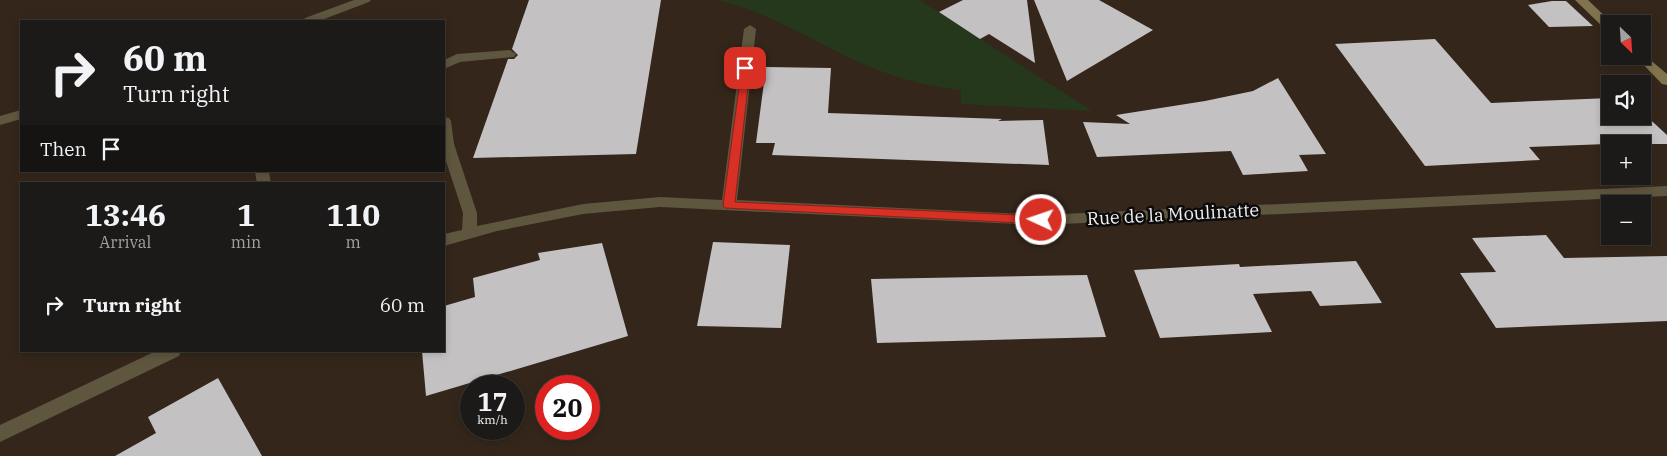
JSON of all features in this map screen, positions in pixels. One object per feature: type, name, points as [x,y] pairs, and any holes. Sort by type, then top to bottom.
[{"type":"street","points":[[1581,0],[1601,19]]},
{"type":"street","points":[[1650,65],[1667,81]]},
{"type":"lane","points":[[311,20],[365,0]]},
{"type":"lane","points":[[729,205],[750,29]]},
{"type":"lane","points":[[445,64],[457,58],[510,54]]},
{"type":"lane","points":[[0,121],[20,114]]},
{"type":"lane","points":[[445,129],[447,144],[470,213],[469,233]]},
{"type":"lane","name":"Rue de la Moulinatte","points":[[445,240],[497,226],[592,208],[660,202],[1041,220],[1667,191]]},
{"type":"lane","points":[[0,434],[171,352]]},
{"type":"shaded area","points":[[0,0],[1667,0],[1667,456],[0,456]]},
{"type":"green space","points":[[719,0],[920,0],[1092,111],[961,104],[961,90],[922,84],[882,72],[755,12]]},
{"type":"building","points":[[529,0],[661,0],[636,154],[473,158],[508,59],[514,59],[518,55],[512,49]]},
{"type":"building","points":[[963,0],[1027,0],[1035,63],[989,34],[980,39],[939,12]]},
{"type":"building","points":[[1034,0],[1099,0],[1153,30],[1067,81]]},
{"type":"building","points":[[1566,1],[1593,26],[1549,27],[1528,5]]},
{"type":"building","points":[[1435,39],[1491,103],[1601,98],[1601,125],[1651,125],[1651,120],[1667,135],[1667,144],[1651,144],[1651,135],[1601,135],[1601,144],[1529,147],[1540,160],[1425,166],[1335,44]]},
{"type":"building","points":[[766,67],[831,68],[828,113],[1002,119],[998,121],[1043,120],[1049,165],[772,155],[775,143],[756,143]]},
{"type":"building","points":[[1278,78],[1326,154],[1299,155],[1308,171],[1243,175],[1231,151],[1097,157],[1083,122],[1130,124],[1116,115],[1205,101],[1253,91]]},
{"type":"building","points":[[1546,235],[1564,258],[1667,256],[1667,321],[1496,328],[1460,273],[1496,272],[1472,238]]},
{"type":"building","points":[[713,242],[790,245],[781,328],[697,326]]},
{"type":"building","points":[[602,243],[628,336],[497,375],[460,375],[460,386],[426,396],[422,352],[445,352],[445,306],[475,297],[473,278],[540,260],[538,253]]},
{"type":"building","points":[[1356,261],[1382,303],[1320,306],[1311,291],[1253,294],[1272,332],[1160,338],[1134,270],[1239,264],[1240,267]]},
{"type":"building","points":[[1087,275],[1106,337],[877,343],[871,279]]},
{"type":"building","points":[[218,378],[262,456],[115,456],[156,433],[148,417]]},
{"type":"route","points":[[745,68],[733,186],[729,205],[1041,220]]}]
